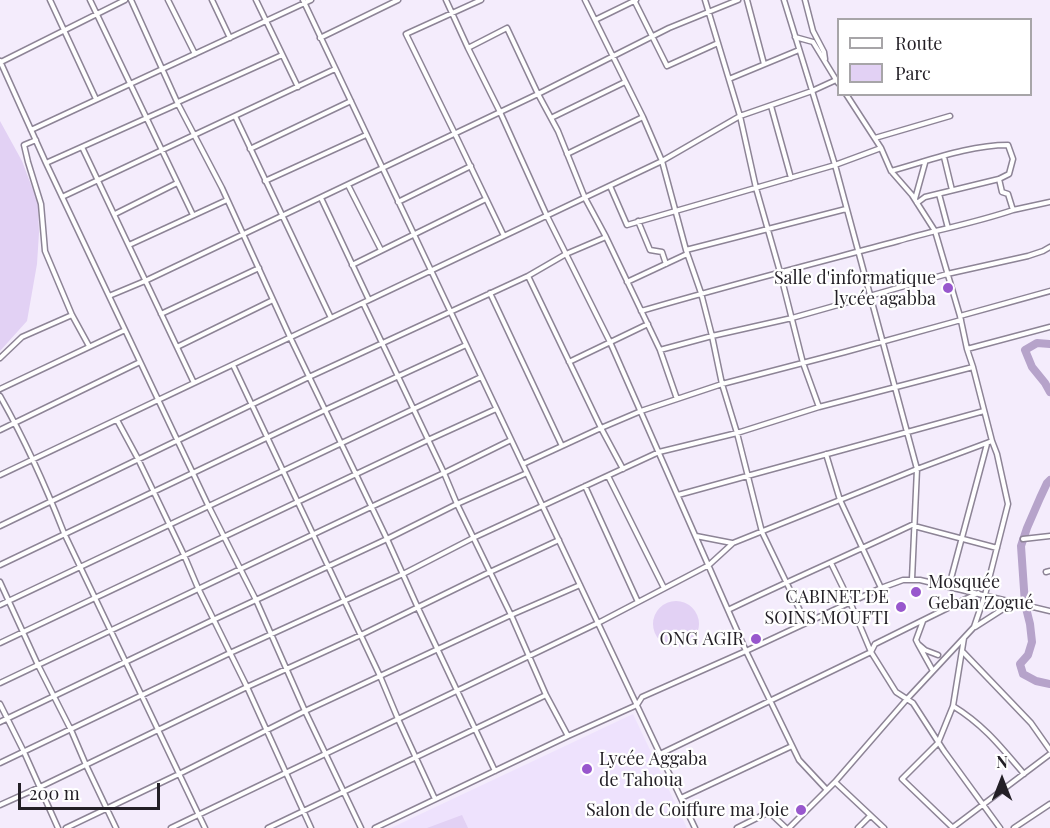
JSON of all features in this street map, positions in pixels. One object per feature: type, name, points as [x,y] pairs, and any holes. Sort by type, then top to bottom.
[{"type":"street","points":[[50,0],[96,99]]},
{"type":"street","points":[[90,0],[193,215]]},
{"type":"street","points":[[125,0],[0,61],[158,400],[256,600],[305,711],[361,828]]},
{"type":"street","points":[[131,0],[495,771]]},
{"type":"street","points":[[168,0],[195,54]]},
{"type":"street","points":[[212,0],[230,38]]},
{"type":"street","points":[[256,0],[298,87]]},
{"type":"street","points":[[31,130],[311,0]]},
{"type":"street","points":[[320,38],[398,0]]},
{"type":"street","points":[[446,0],[547,216],[610,342],[746,651],[799,760],[827,790]]},
{"type":"street","points":[[481,0],[406,34],[504,236]]},
{"type":"street","points":[[585,0],[643,117],[662,161],[687,252],[701,293],[722,384],[762,532],[806,623]]},
{"type":"street","points":[[595,20],[635,0],[667,66],[718,43]]},
{"type":"street","points":[[705,0],[740,117],[756,188],[803,363],[819,407]]},
{"type":"street","points":[[109,296],[456,134],[652,36],[738,0]]},
{"type":"street","points":[[747,0],[764,64]]},
{"type":"street","points":[[784,0],[835,165],[917,470],[912,579]]},
{"type":"street","points":[[805,0],[813,31],[824,52],[825,62]]},
{"type":"street","points":[[303,2],[695,828]]},
{"type":"street","points":[[468,48],[507,28],[551,118],[585,198],[660,350],[677,399]]},
{"type":"street","points":[[0,475],[662,161],[740,117],[837,82],[813,42],[795,37]]},
{"type":"street","points":[[729,79],[799,50]]},
{"type":"street","points":[[46,163],[282,55]]},
{"type":"street","points":[[62,197],[335,69]]},
{"type":"street","points":[[551,118],[625,82]]},
{"type":"street","points":[[847,96],[881,148],[891,171],[912,195],[935,231],[997,454],[1008,504],[985,595],[974,627]]},
{"type":"street","points":[[250,149],[351,101]]},
{"type":"street","points":[[771,106],[791,178]]},
{"type":"street","points":[[235,116],[331,318]]},
{"type":"street","points":[[874,138],[950,116]]},
{"type":"street","points":[[567,154],[643,117]]},
{"type":"street","points":[[265,181],[366,135]]},
{"type":"street","points":[[36,140],[24,145],[41,204],[45,251],[72,315],[89,346]]},
{"type":"street","points":[[891,171],[991,145],[1008,145],[1013,159],[1009,174],[999,179],[925,197],[916,202]]},
{"type":"street","points":[[82,147],[194,383]]},
{"type":"street","points":[[610,186],[627,225],[835,165],[881,148]]},
{"type":"street","points":[[944,156],[952,190]]},
{"type":"street","points":[[916,202],[925,162]]},
{"type":"street","points":[[398,202],[471,166]]},
{"type":"street","points":[[999,179],[1002,192],[1008,194],[1013,210]]},
{"type":"street","points":[[114,214],[177,183]]},
{"type":"street","points":[[348,185],[381,250]]},
{"type":"street","points":[[939,194],[948,228]]},
{"type":"street","points":[[321,198],[369,300]]},
{"type":"street","points":[[352,265],[486,199]]},
{"type":"street","points":[[129,245],[227,200]]},
{"type":"street","points":[[641,311],[858,251],[1050,202]]},
{"type":"street","points":[[627,282],[687,252],[846,208]]},
{"type":"street","points":[[638,221],[650,250],[662,252],[666,264]]},
{"type":"street","points":[[0,526],[309,377],[528,276],[566,254],[606,237]]},
{"type":"street","points":[[660,350],[792,318],[947,273],[1028,256],[1050,247]]},
{"type":"street","points":[[161,314],[259,268]]},
{"type":"street","points":[[528,276],[623,469]]},
{"type":"street","points":[[523,464],[641,411],[722,384],[883,341],[1050,291]]},
{"type":"street","points":[[490,293],[562,446]]},
{"type":"street","points":[[177,347],[273,300]]},
{"type":"street","points":[[363,303],[546,694],[568,736]]},
{"type":"street","points":[[0,358],[22,337],[72,315]]},
{"type":"street","points":[[569,362],[648,324]]},
{"type":"street","points":[[967,349],[1050,327]]},
{"type":"street","points":[[0,389],[125,330]]},
{"type":"street","points":[[0,566],[266,437],[466,345]]},
{"type":"street","points":[[0,430],[140,362]]},
{"type":"street","points":[[233,365],[345,600],[435,799]]},
{"type":"street","points":[[0,763],[659,452],[737,433],[819,407],[973,367]]},
{"type":"street","points":[[0,605],[481,376]]},
{"type":"street","points":[[0,396],[15,423],[64,533],[205,828]]},
{"type":"street","points":[[0,644],[496,409]]},
{"type":"street","points":[[678,495],[984,411]]},
{"type":"street","points":[[117,420],[184,555],[311,828]]},
{"type":"street","points":[[0,683],[511,440]]},
{"type":"street","points":[[171,828],[598,623],[709,565],[733,543],[992,441]]},
{"type":"street","points":[[949,586],[987,444]]},
{"type":"street","points":[[826,454],[840,500],[881,588]]},
{"type":"street","points":[[0,722],[457,504],[527,473]]},
{"type":"street","points":[[608,476],[664,588]]},
{"type":"street","points":[[585,486],[638,602]]},
{"type":"street","points":[[728,610],[914,525],[997,548]]},
{"type":"street","points":[[696,536],[733,543]]},
{"type":"street","points":[[1023,539],[1050,536]]},
{"type":"street","points":[[0,805],[559,540]]},
{"type":"street","points":[[831,563],[871,652],[896,692],[913,703],[1000,828]]},
{"type":"street","points":[[375,828],[637,705],[642,697],[903,580],[912,579],[949,586],[1050,610]]},
{"type":"street","points":[[0,582],[116,828]]},
{"type":"street","points":[[66,828],[305,711],[580,585]]},
{"type":"street","points":[[660,754],[871,652],[875,644],[978,593]]},
{"type":"street","points":[[737,828],[769,812],[788,828],[835,782],[907,699],[974,627],[1015,602]]},
{"type":"street","points":[[923,621],[916,640],[933,671]]},
{"type":"street","points":[[962,652],[1031,723],[1050,752],[952,828],[902,779],[938,742],[953,706],[962,652],[965,637]]},
{"type":"street","points":[[918,644],[925,650],[938,655]]},
{"type":"street","points":[[268,828],[546,694]]},
{"type":"street","points":[[0,704],[58,828]]},
{"type":"street","points":[[953,706],[984,728],[1024,774]]},
{"type":"street","points":[[681,798],[792,746]]},
{"type":"street","points":[[835,782],[884,828]]},
{"type":"street","points":[[1014,828],[1050,804]]},
{"type":"street","points":[[858,828],[870,816]]},
{"type":"shaded area","name":"Lycée Aggaba de Tahoua","points":[[633,714],[687,828],[391,828]]},
{"type":"green space","points":[[0,121],[22,161],[38,203],[39,233],[37,264],[27,321],[0,351]]},
{"type":"green space","points":[[676,601],[692,608],[699,624],[692,640],[676,647],[660,640],[653,624],[660,608]]},
{"type":"green space","points":[[462,815],[468,828],[427,828]]},
{"type":"waterway","points":[[1050,344],[1037,343],[1025,350],[1032,367],[1050,392]]},
{"type":"waterway","points":[[1050,480],[1040,498],[1021,546],[1025,604],[1032,642],[1028,655],[1020,664],[1023,674],[1036,681],[1050,684]]},
{"type":"place","name":"Salle d'informatique lycée agabba","points":[[948,288]]},
{"type":"place","name":"Mosquée Geban Zogué","points":[[916,592]]},
{"type":"place","name":"CABINET DE SOINS MOUFTI","points":[[901,607]]},
{"type":"place","name":"ONG AGIR","points":[[756,639]]},
{"type":"place","name":"Lycée Aggaba de Tahoua","points":[[587,769]]},
{"type":"place","name":"Salon de Coiffure ma Joie","points":[[801,810]]}]
